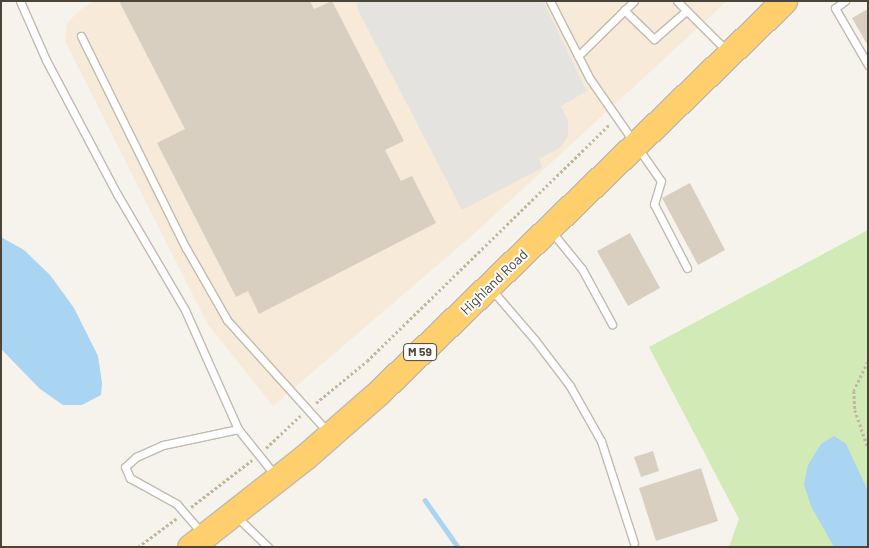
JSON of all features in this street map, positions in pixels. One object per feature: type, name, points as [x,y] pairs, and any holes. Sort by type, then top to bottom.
[{"type":"highway","name":"Highland Road","points":[[195,544],[330,434],[549,229],[784,1]]},
{"type":"lane","points":[[20,1],[46,60],[117,194],[184,310],[238,429],[257,456],[278,478]]},
{"type":"lane","points":[[550,1],[590,79],[637,143],[661,181],[654,204],[687,268]]},
{"type":"lane","points":[[578,56],[634,1]]},
{"type":"lane","points":[[677,1],[730,54]]},
{"type":"lane","points":[[845,1],[835,8],[868,65]]},
{"type":"lane","points":[[624,10],[654,39],[686,11]]},
{"type":"lane","points":[[81,36],[186,248],[227,320],[330,434]]},
{"type":"lane","points":[[549,229],[582,269],[612,324]]},
{"type":"lane","points":[[488,287],[535,340],[574,394],[601,441],[634,543]]},
{"type":"lane","points":[[195,544],[185,512],[164,494],[130,478],[125,467],[136,457],[163,445],[238,429]]},
{"type":"lane","points":[[234,514],[268,547]]},
{"type":"path","points":[[138,547],[257,456],[373,355],[618,117]]},
{"type":"path","points":[[868,362],[854,391],[854,410],[868,448]]},
{"type":"shaded area","points":[[95,1],[727,1],[476,232],[273,406],[207,323],[65,41],[67,23],[81,9]]},
{"type":"shaded area","points":[[356,1],[543,1],[587,91],[561,106],[568,121],[568,136],[561,147],[539,159],[542,168],[462,210],[359,12]]},
{"type":"green space","points":[[868,230],[868,547],[729,547],[739,519],[649,347]]},
{"type":"water","points":[[1,237],[24,250],[50,275],[74,308],[98,356],[102,383],[101,395],[82,405],[63,405],[40,389],[1,349]]},
{"type":"water","points":[[834,436],[846,444],[868,491],[868,547],[834,547],[811,506],[804,484],[808,465],[821,444]]},
{"type":"building","points":[[119,1],[310,1],[314,9],[332,1],[404,141],[385,150],[401,181],[412,176],[436,223],[259,314],[248,291],[236,297],[157,143],[185,129]]},
{"type":"building","points":[[868,9],[868,46],[852,18]]},
{"type":"building","points":[[690,183],[725,250],[698,265],[662,198]]},
{"type":"building","points":[[630,233],[660,288],[628,306],[597,251]]},
{"type":"building","points":[[653,451],[659,471],[641,477],[634,457]]},
{"type":"building","points":[[701,468],[718,521],[656,541],[639,488]]},
{"type":"waterway","points":[[425,500],[458,547]]}]
